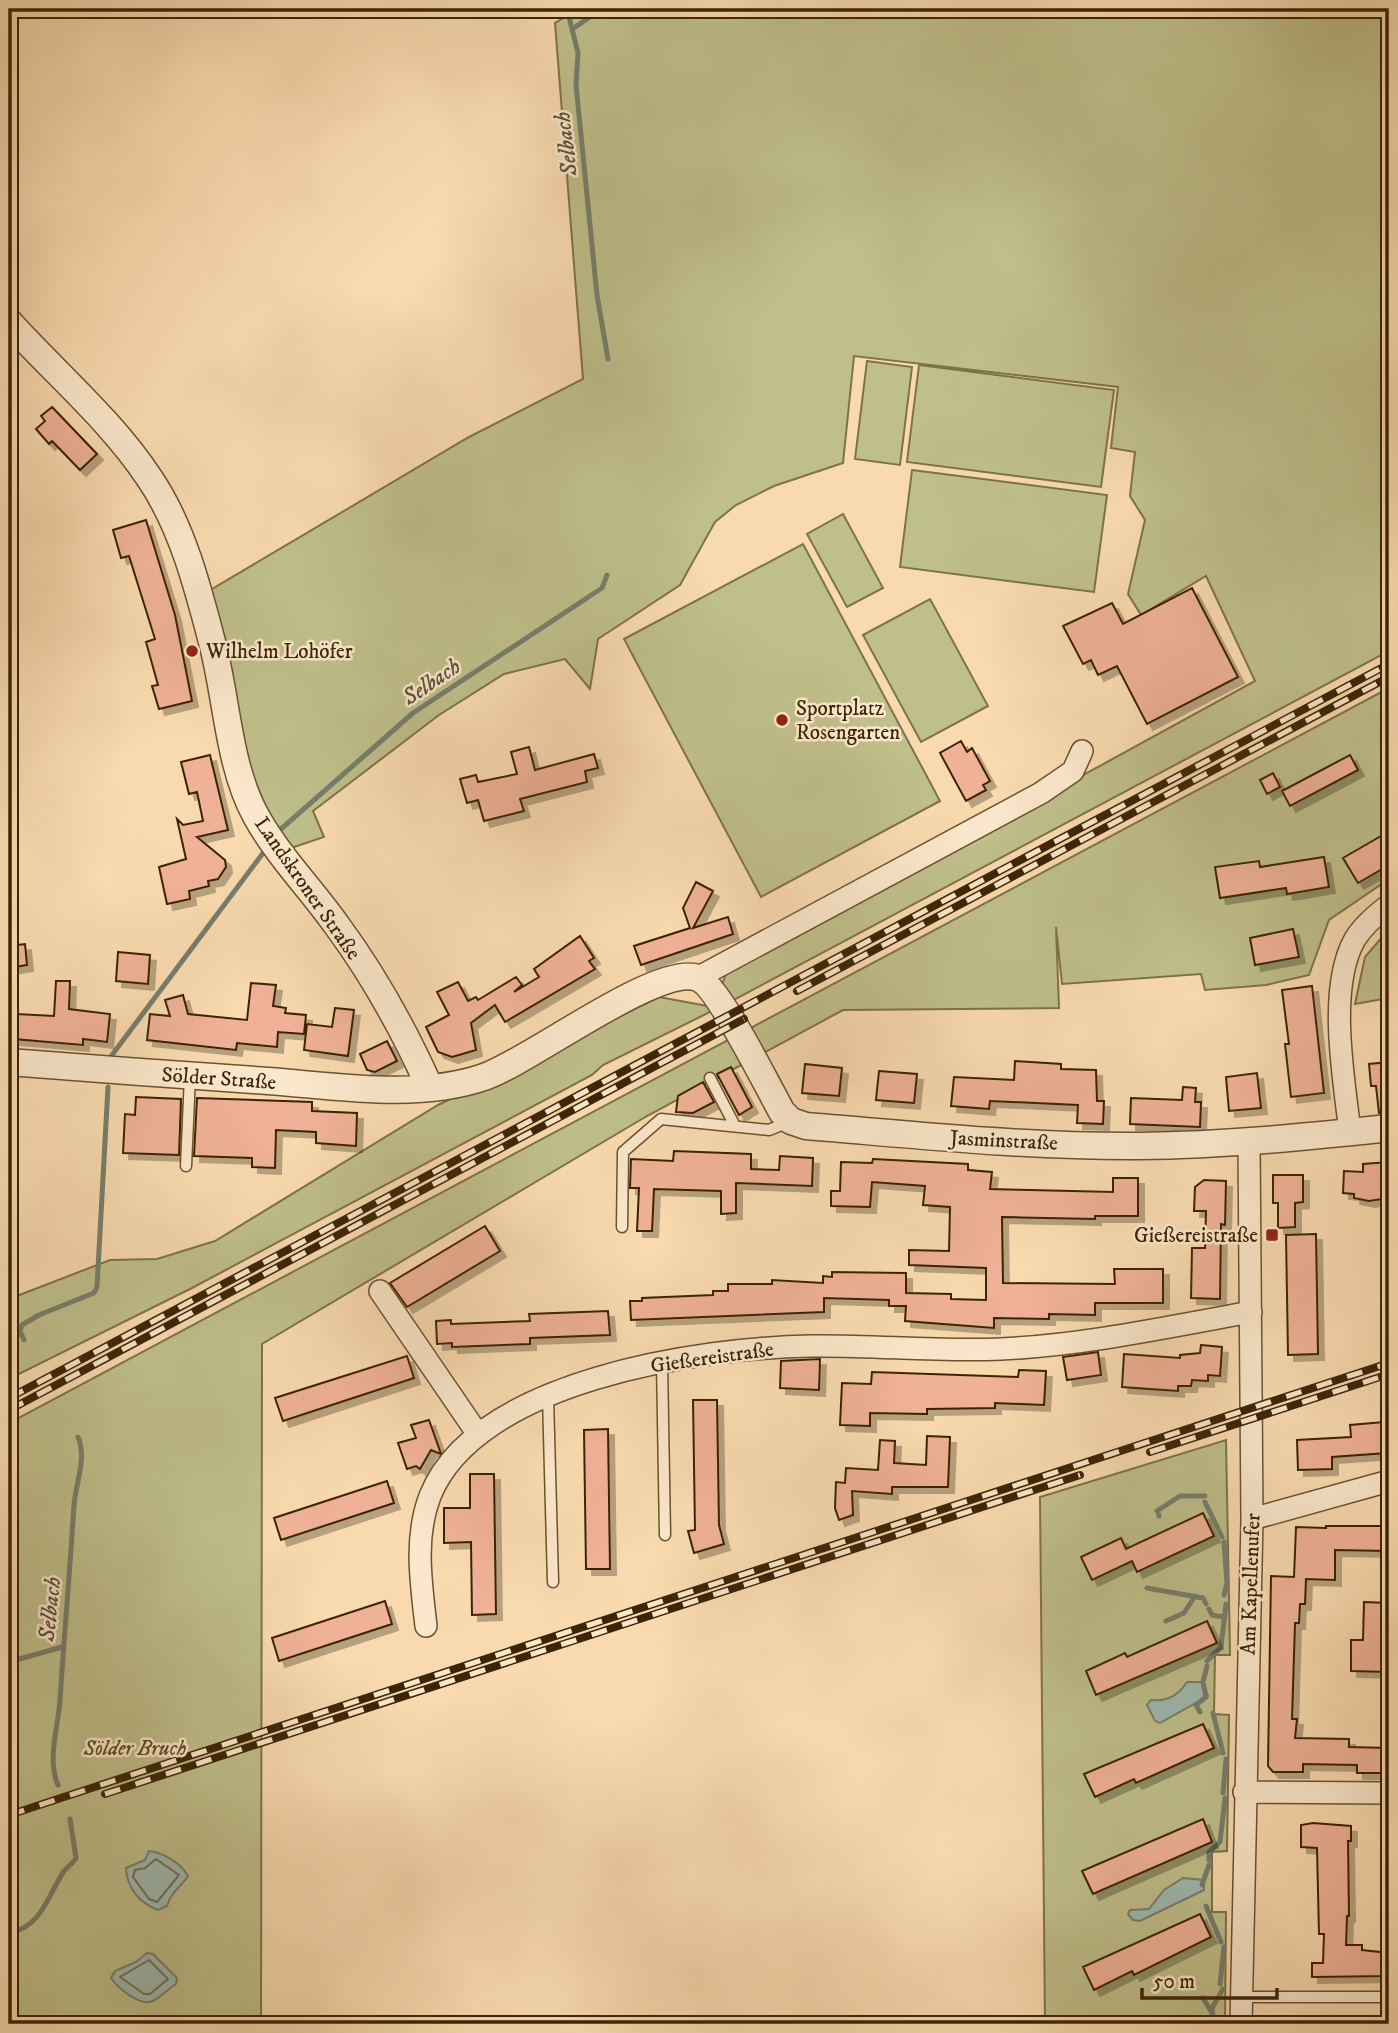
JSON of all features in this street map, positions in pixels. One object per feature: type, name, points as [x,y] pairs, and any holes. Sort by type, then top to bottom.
[{"type":"street","name":"Landskroner Straße","points":[[9,322],[118,438],[156,489],[180,539],[198,595],[212,643],[240,771],[255,815],[340,928],[414,1053],[430,1088]]},
{"type":"street","points":[[430,1088],[461,1084],[487,1076],[635,994],[672,979],[697,978],[1041,793],[1073,771],[1082,751]]},
{"type":"street","points":[[1350,1132],[1341,1048],[1341,999],[1346,967],[1355,939],[1389,905]]},
{"type":"street","points":[[697,978],[716,994],[782,1112],[791,1121]]},
{"type":"street","name":"Sölder Straße","points":[[9,1062],[359,1088],[430,1088]]},
{"type":"street","name":"Jasminstraße","points":[[791,1121],[806,1126],[986,1141],[1138,1146],[1250,1143],[1389,1128]]},
{"type":"street","name":"Am Kapellenufer","points":[[1241,2024],[1252,1519],[1250,1143]]},
{"type":"street","points":[[380,1291],[477,1433]]},
{"type":"street","name":"Gießereistraße","points":[[426,1626],[419,1548],[424,1515],[441,1473],[477,1433],[511,1412],[587,1382],[662,1362],[752,1349],[811,1346],[999,1349],[1103,1339],[1251,1312]]},
{"type":"street","points":[[1252,1519],[1389,1481]]},
{"type":"street","points":[[1244,1792],[1389,1793]]},
{"type":"lane","points":[[186,1166],[190,1076]]},
{"type":"lane","points":[[710,1078],[735,1126]]},
{"type":"lane","points":[[622,1227],[623,1152],[661,1119],[769,1130],[791,1121]]},
{"type":"lane","points":[[662,1362],[665,1535]]},
{"type":"lane","points":[[548,1397],[553,1582]]},
{"type":"lane","points":[[1241,1997],[1389,1997]]},
{"type":"green space","points":[[578,9],[1389,9],[1389,651],[730,1002],[721,988],[727,970],[1255,681],[1206,576],[1141,615],[1128,594],[1145,520],[1130,496],[1135,452],[1111,448],[1118,387],[854,356],[843,463],[774,486],[736,505],[715,522],[680,585],[598,639],[590,689],[565,659],[504,674],[439,715],[313,811],[324,837],[288,849],[256,800],[207,592],[469,437],[583,379],[555,23]]},
{"type":"green space","points":[[867,361],[912,367],[900,465],[855,459]]},
{"type":"green space","points":[[919,365],[1114,390],[1101,487],[907,462]]},
{"type":"green space","points":[[912,470],[1107,495],[1094,592],[900,567]]},
{"type":"green space","points":[[843,514],[883,588],[847,607],[807,534]]},
{"type":"green space","name":"Sportplatz Rosengarten","points":[[803,544],[940,801],[761,897],[624,639]]},
{"type":"green space","points":[[930,599],[988,706],[921,742],[863,635]]},
{"type":"green space","name":"Sölder Bruch","points":[[1389,688],[1389,879],[1329,920],[1309,975],[1266,985],[1205,990],[1201,974],[1062,984],[1056,927],[1059,1008],[843,1010],[647,1116],[262,1344],[261,2024],[9,2024],[9,1423]]},
{"type":"green space","points":[[1389,929],[1389,998],[1355,1004],[1365,957]]},
{"type":"green space","points":[[659,997],[718,1008],[603,1065],[592,1075],[192,1288],[9,1379],[9,1299],[110,1260],[157,1259],[215,1241],[438,1105]]},
{"type":"green space","points":[[1226,1440],[1230,1655],[1215,1655],[1214,1714],[1229,1715],[1227,1851],[1212,1852],[1212,1912],[1226,1912],[1225,2024],[1045,2024],[1040,1497]]},
{"type":"water","points":[[1187,1682],[1203,1682],[1208,1696],[1160,1723],[1155,1721],[1147,1705],[1151,1700],[1172,1697]]},
{"type":"water","points":[[149,1851],[171,1859],[188,1876],[167,1906],[158,1910],[135,1894],[127,1875],[126,1868],[145,1860]]},
{"type":"water","points":[[1183,1878],[1204,1880],[1204,1890],[1140,1921],[1133,1920],[1128,1914],[1130,1910],[1149,1909],[1164,1890]]},
{"type":"water","points":[[147,1953],[153,1954],[177,1978],[176,1984],[148,2002],[130,1996],[111,1978],[115,1971],[136,1962]]},
{"type":"building","points":[[52,407],[97,454],[80,470],[52,441],[49,444],[36,429],[45,421],[41,416]]},
{"type":"building","points":[[146,520],[175,615],[192,701],[159,709],[152,686],[158,685],[146,642],[155,639],[129,556],[121,558],[113,530]]},
{"type":"building","points":[[1192,588],[1238,677],[1147,724],[1117,666],[1098,675],[1091,660],[1083,664],[1063,626],[1112,603],[1123,624]]},
{"type":"building","points":[[961,741],[967,752],[972,748],[990,781],[983,785],[986,790],[966,801],[940,753]]},
{"type":"building","points":[[529,747],[535,770],[594,754],[598,768],[585,771],[587,782],[520,799],[524,811],[484,821],[478,800],[467,803],[460,779],[476,775],[478,782],[517,774],[511,752]]},
{"type":"building","points":[[210,755],[228,830],[197,837],[225,860],[226,867],[218,879],[208,881],[209,886],[189,891],[190,899],[167,904],[159,867],[186,859],[177,819],[183,825],[203,821],[197,792],[189,794],[181,762]]},
{"type":"building","points":[[1350,755],[1358,770],[1290,806],[1282,791]]},
{"type":"building","points":[[1273,773],[1280,787],[1267,794],[1260,780]]},
{"type":"building","points":[[1381,836],[1389,850],[1389,865],[1358,883],[1343,858]]},
{"type":"building","points":[[1324,857],[1329,887],[1287,894],[1286,888],[1220,898],[1215,867],[1259,861],[1260,867]]},
{"type":"building","points":[[696,882],[713,891],[693,928],[728,917],[733,934],[641,965],[634,946],[690,928],[683,908]]},
{"type":"building","points":[[1293,929],[1299,957],[1255,965],[1250,938]]},
{"type":"building","points":[[580,936],[594,958],[589,961],[595,969],[505,1022],[495,1005],[471,1023],[476,1050],[452,1057],[438,1052],[426,1027],[449,1015],[437,992],[458,982],[468,1001],[476,997],[478,1000],[516,977],[522,985],[514,992],[539,977],[534,969]]},
{"type":"building","points":[[25,944],[27,965],[9,968],[9,946]]},
{"type":"building","points":[[118,952],[150,955],[148,984],[116,981]]},
{"type":"building","points":[[56,981],[70,981],[69,1009],[110,1014],[107,1042],[83,1039],[83,1045],[14,1039],[16,1014],[54,1016]]},
{"type":"building","points":[[251,983],[276,985],[273,1006],[286,1008],[285,1013],[306,1015],[304,1034],[278,1032],[277,1047],[237,1043],[236,1050],[147,1040],[150,1014],[170,1016],[165,1000],[183,995],[188,1014],[247,1020]]},
{"type":"building","points":[[1312,986],[1324,1093],[1291,1097],[1285,1044],[1289,1044],[1282,990]]},
{"type":"building","points":[[335,1008],[354,1010],[348,1056],[304,1050],[307,1024],[332,1027]]},
{"type":"building","points":[[387,1041],[397,1061],[375,1072],[367,1070],[360,1054]]},
{"type":"building","points":[[1015,1061],[1061,1064],[1061,1069],[1096,1070],[1097,1101],[1104,1101],[1103,1124],[1077,1123],[1078,1105],[990,1101],[989,1109],[951,1106],[954,1077],[1014,1080]]},
{"type":"building","points":[[1389,1062],[1389,1113],[1379,1113],[1376,1086],[1371,1086],[1369,1064]]},
{"type":"building","points":[[805,1064],[842,1068],[839,1096],[802,1093]]},
{"type":"building","points":[[731,1067],[752,1107],[739,1115],[717,1074]]},
{"type":"building","points":[[879,1071],[917,1074],[914,1103],[876,1100]]},
{"type":"building","points":[[1257,1073],[1261,1108],[1229,1111],[1226,1077]]},
{"type":"building","points":[[703,1082],[714,1102],[693,1113],[676,1112],[678,1096]]},
{"type":"building","points":[[1183,1087],[1196,1088],[1195,1102],[1201,1102],[1200,1127],[1130,1124],[1131,1098],[1182,1100]]},
{"type":"building","points":[[136,1097],[181,1099],[179,1155],[123,1153],[125,1114],[135,1115]]},
{"type":"building","points":[[197,1098],[312,1102],[312,1111],[357,1113],[356,1146],[316,1143],[316,1132],[276,1130],[275,1168],[252,1167],[252,1158],[194,1156]]},
{"type":"building","points":[[674,1151],[751,1154],[751,1169],[779,1170],[780,1156],[813,1158],[812,1186],[736,1183],[736,1213],[721,1214],[721,1191],[654,1189],[652,1231],[637,1231],[639,1188],[630,1188],[631,1159],[673,1161]]},
{"type":"building","points":[[873,1159],[968,1164],[968,1170],[992,1172],[990,1189],[1113,1192],[1113,1178],[1138,1178],[1138,1216],[1095,1216],[1095,1219],[1002,1217],[1003,1283],[1115,1284],[1114,1269],[1163,1269],[1163,1303],[1095,1303],[1095,1315],[1049,1314],[1049,1319],[994,1318],[994,1328],[905,1321],[906,1306],[889,1306],[889,1300],[824,1298],[824,1312],[631,1320],[630,1301],[642,1301],[642,1298],[713,1295],[713,1291],[728,1291],[728,1284],[772,1284],[772,1280],[823,1283],[823,1276],[832,1277],[832,1272],[906,1273],[906,1293],[951,1294],[951,1299],[986,1300],[986,1268],[909,1265],[909,1250],[949,1251],[950,1207],[923,1205],[925,1186],[872,1182],[870,1207],[831,1206],[831,1191],[840,1191],[841,1162],[872,1163]]},
{"type":"building","points":[[1389,1162],[1389,1198],[1369,1201],[1354,1198],[1354,1194],[1343,1193],[1344,1171],[1363,1172],[1363,1164]]},
{"type":"building","points":[[1273,1175],[1303,1175],[1303,1202],[1295,1203],[1295,1227],[1278,1228],[1278,1203],[1273,1203]]},
{"type":"building","points":[[1204,1180],[1226,1181],[1225,1225],[1221,1224],[1220,1299],[1191,1298],[1192,1248],[1205,1248],[1206,1211],[1194,1211],[1195,1187]]},
{"type":"building","points":[[485,1226],[500,1251],[407,1307],[390,1283]]},
{"type":"building","points":[[1316,1234],[1318,1354],[1288,1355],[1286,1235]]},
{"type":"building","points":[[608,1311],[610,1335],[530,1338],[530,1344],[452,1347],[452,1343],[437,1344],[436,1321],[451,1320],[451,1324],[530,1321],[529,1314]]},
{"type":"building","points":[[1201,1345],[1222,1347],[1220,1376],[1208,1375],[1208,1381],[1192,1380],[1191,1386],[1178,1386],[1178,1391],[1122,1387],[1124,1354],[1180,1358],[1180,1355],[1200,1353]]},
{"type":"building","points":[[1098,1352],[1101,1375],[1067,1380],[1063,1357]]},
{"type":"building","points":[[407,1356],[414,1378],[283,1421],[275,1398]]},
{"type":"building","points":[[820,1359],[819,1390],[780,1388],[781,1361]]},
{"type":"building","points":[[1019,1370],[1046,1371],[1044,1405],[995,1403],[995,1408],[927,1409],[927,1414],[870,1413],[870,1426],[840,1425],[842,1383],[871,1384],[872,1372],[1018,1377]]},
{"type":"building","points":[[693,1400],[717,1400],[719,1525],[724,1544],[694,1553],[688,1531],[695,1530]]},
{"type":"building","points":[[429,1420],[441,1454],[431,1450],[420,1469],[416,1466],[407,1469],[398,1443],[416,1438],[411,1425]]},
{"type":"building","points":[[1384,1422],[1387,1453],[1332,1457],[1332,1469],[1298,1470],[1297,1440],[1351,1437],[1350,1425]]},
{"type":"building","points":[[608,1429],[610,1569],[586,1569],[584,1430]]},
{"type":"building","points":[[927,1436],[950,1437],[948,1487],[892,1487],[892,1494],[852,1491],[853,1515],[839,1520],[835,1508],[836,1482],[845,1483],[846,1468],[878,1470],[880,1440],[895,1441],[894,1463],[926,1465]]},
{"type":"building","points":[[470,1474],[494,1474],[496,1614],[472,1615],[471,1542],[444,1543],[444,1508],[470,1508]]},
{"type":"building","points":[[387,1481],[394,1503],[281,1540],[274,1518]]},
{"type":"building","points":[[1203,1513],[1214,1536],[1137,1572],[1132,1561],[1092,1580],[1081,1557],[1121,1538],[1126,1549]]},
{"type":"building","points":[[1389,1526],[1389,1551],[1335,1550],[1335,1580],[1306,1579],[1305,1604],[1300,1604],[1299,1623],[1295,1623],[1292,1719],[1297,1719],[1295,1738],[1349,1739],[1349,1747],[1389,1748],[1389,1773],[1357,1773],[1357,1765],[1303,1764],[1303,1772],[1273,1772],[1268,1766],[1271,1576],[1294,1577],[1296,1527]]},
{"type":"building","points":[[385,1601],[392,1624],[279,1661],[272,1638]]},
{"type":"building","points":[[1364,1602],[1389,1603],[1389,1672],[1351,1671],[1351,1640],[1363,1640]]},
{"type":"building","points":[[1207,1621],[1217,1643],[1096,1695],[1086,1671],[1125,1653],[1127,1657]]},
{"type":"building","points":[[1203,1724],[1214,1748],[1136,1783],[1134,1779],[1095,1797],[1084,1774]]},
{"type":"building","points":[[1203,1819],[1212,1842],[1093,1894],[1082,1871]]},
{"type":"building","points":[[1313,1823],[1351,1826],[1351,1841],[1348,1841],[1349,1916],[1346,1945],[1362,1945],[1362,1950],[1389,1953],[1389,1976],[1312,1977],[1312,1963],[1323,1963],[1324,1934],[1319,1934],[1317,1848],[1301,1847],[1301,1825]]},
{"type":"building","points":[[1200,1914],[1211,1937],[1134,1975],[1132,1971],[1094,1990],[1083,1967]]},
{"type":"waterway","name":"Selbach","points":[[567,9],[578,53],[576,85],[597,295],[608,359]]},
{"type":"waterway","points":[[574,28],[601,9]]},
{"type":"waterway","name":"Selbach","points":[[281,829],[413,713],[602,588],[607,575]]},
{"type":"waterway","name":"Selbach","points":[[112,1055],[266,849]]},
{"type":"waterway","name":"Selbach","points":[[24,1340],[20,1331],[22,1325],[39,1315],[94,1293],[97,1287],[108,1087]]},
{"type":"waterway","points":[[9,1333],[22,1336]]},
{"type":"waterway","name":"Selbach","points":[[58,1785],[53,1754],[60,1701],[74,1505],[81,1462],[78,1437]]},
{"type":"waterway","points":[[1157,1511],[1180,1496],[1205,1496]]},
{"type":"waterway","points":[[1205,1502],[1222,1537]]},
{"type":"waterway","points":[[1224,1542],[1227,1583],[1224,1595]]},
{"type":"waterway","points":[[1147,1588],[1203,1598],[1206,1604]]},
{"type":"waterway","points":[[1166,1621],[1184,1613],[1195,1596]]},
{"type":"waterway","points":[[1207,1661],[1221,1647],[1226,1604]]},
{"type":"waterway","points":[[1209,1609],[1212,1615],[1224,1617]]},
{"type":"waterway","points":[[9,1662],[62,1647]]},
{"type":"waterway","points":[[1206,1697],[1203,1682],[1207,1666]]},
{"type":"waterway","points":[[1200,1712],[1196,1705],[1206,1697]]},
{"type":"waterway","points":[[1213,1713],[1223,1753]]},
{"type":"waterway","points":[[1223,1793],[1226,1759]]},
{"type":"waterway","points":[[1209,1860],[1209,1852],[1220,1842],[1225,1798]]},
{"type":"waterway","name":"Selbach","points":[[9,1933],[20,1930],[37,1917],[64,1871],[76,1858],[70,1819]]},
{"type":"waterway","points":[[1202,1885],[1209,1865]]},
{"type":"waterway","points":[[1206,1906],[1221,1942]]},
{"type":"waterway","points":[[1220,1984],[1224,1947]]},
{"type":"waterway","points":[[1214,2024],[1212,2008],[1223,1989]]},
{"type":"waterway","points":[[1203,1998],[1212,2013]]},
{"type":"railway","points":[[9,1398],[1389,664]]},
{"type":"railway","points":[[797,991],[1389,677]]},
{"type":"railway","points":[[9,1410],[744,1019]]},
{"type":"railway","points":[[9,1815],[1389,1363]]},
{"type":"railway","points":[[1150,1452],[1389,1374]]},
{"type":"railway","points":[[105,1794],[1080,1475]]},
{"type":"place","name":"Wilhelm Lohöfer","points":[[192,651]]},
{"type":"place","name":"Sportplatz Rosengarten","points":[[782,720]]},
{"type":"place","name":"Gießereistraße","points":[[1272,1235]]}]
